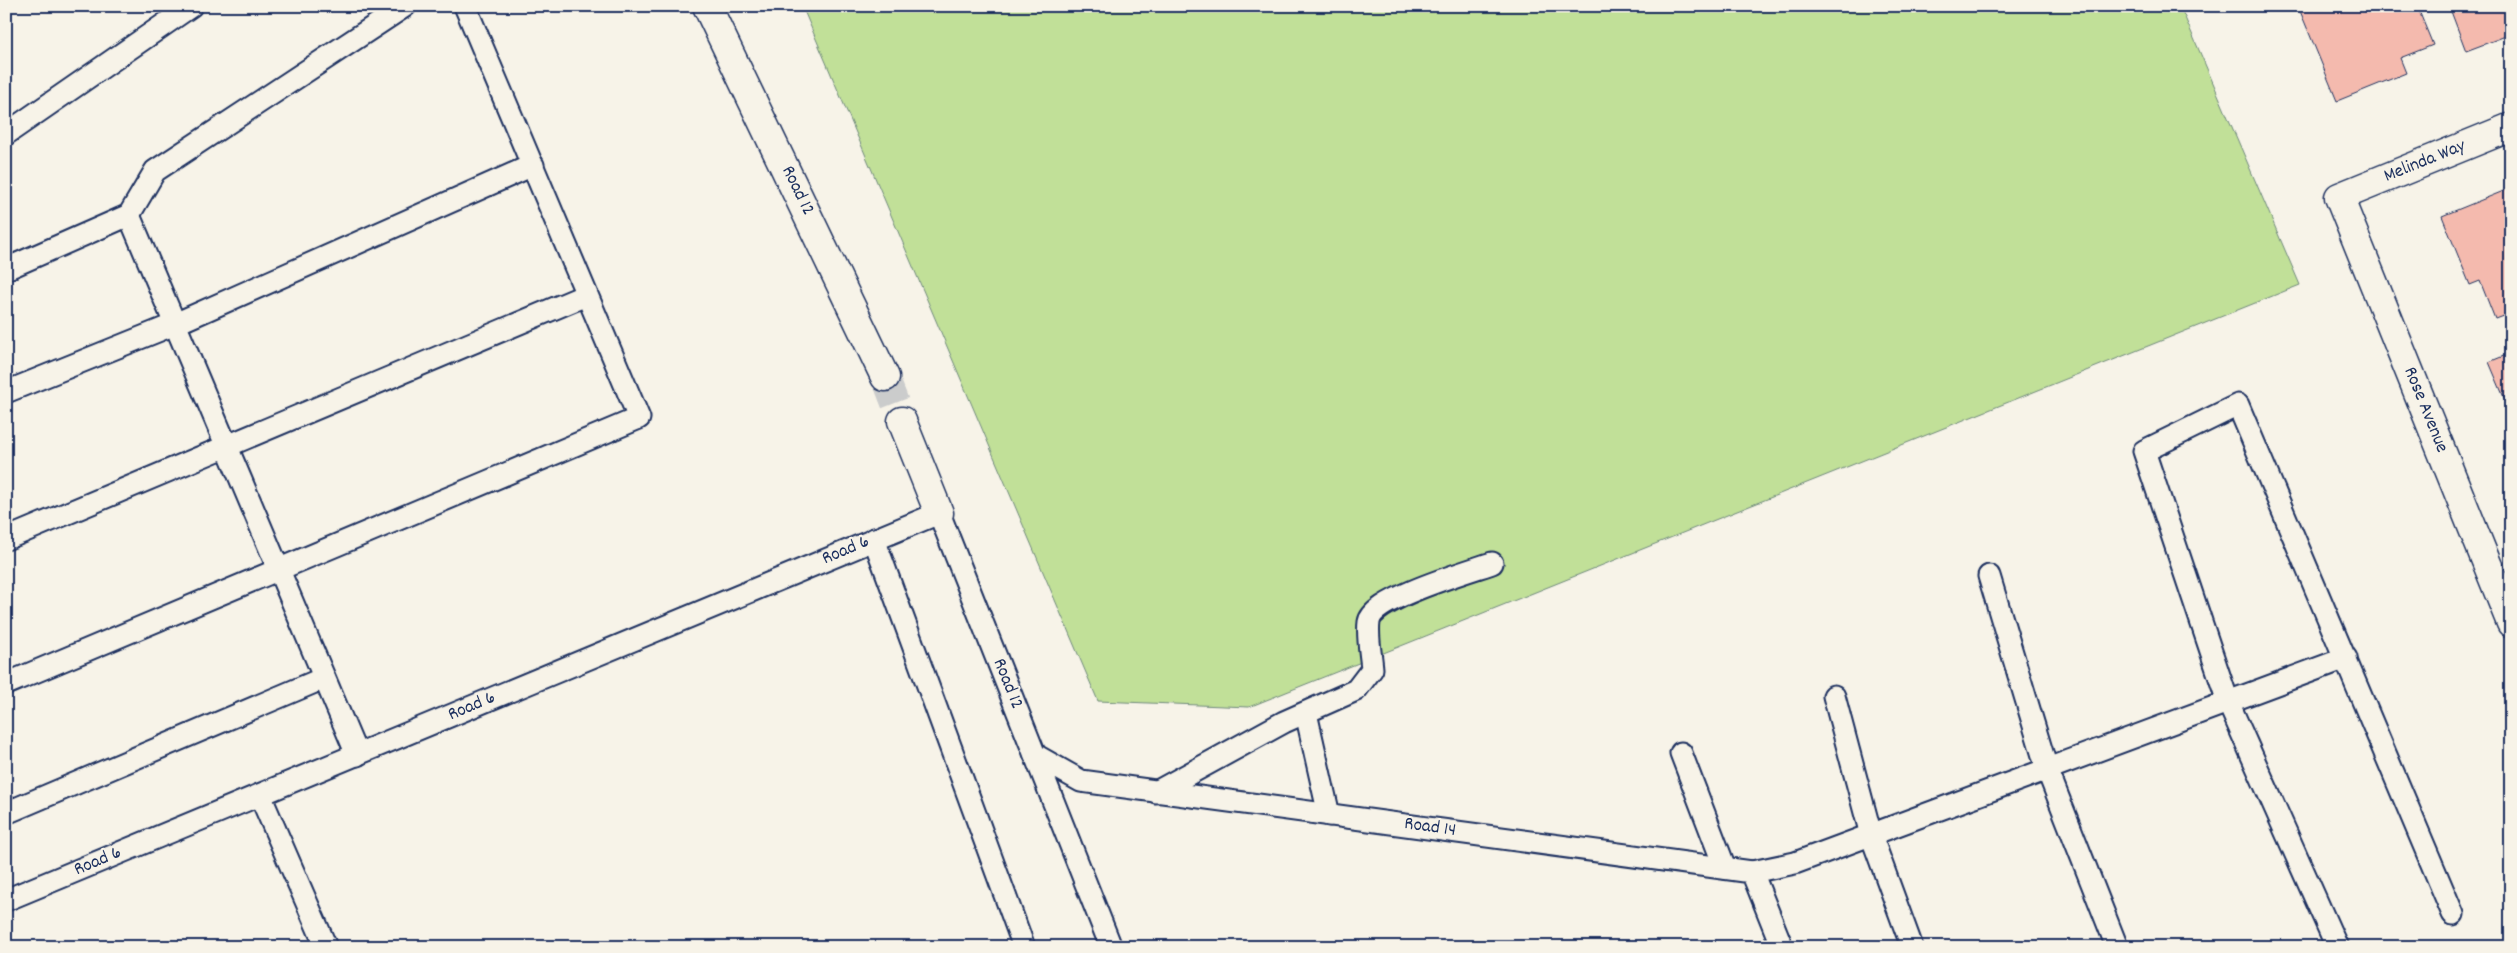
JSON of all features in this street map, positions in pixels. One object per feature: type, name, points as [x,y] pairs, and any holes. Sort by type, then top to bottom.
[{"type":"street","name":"Road 12","points":[[707,6],[885,377]]},
{"type":"street","name":"Melinda Way","points":[[2339,197],[2511,127]]},
{"type":"street","name":"Rose Avenue","points":[[2339,197],[2511,623]]},
{"type":"street","name":"Road 12","points":[[902,421],[939,513]]},
{"type":"lane","points":[[6,134],[191,6]]},
{"type":"lane","points":[[6,268],[129,215],[155,171],[405,6]]},
{"type":"lane","points":[[6,684],[639,418],[465,6]]},
{"type":"lane","points":[[6,392],[175,324],[533,165]]},
{"type":"lane","points":[[129,215],[356,755]]},
{"type":"lane","points":[[6,539],[586,295]]},
{"type":"lane","points":[[2337,947],[2228,702],[2144,451],[2238,405],[2453,914]]},
{"type":"lane","name":"Road 6","points":[[6,900],[939,513]]},
{"type":"lane","name":"Road 12","points":[[939,513],[1111,947]]},
{"type":"lane","points":[[874,539],[1024,947]]},
{"type":"lane","points":[[1156,792],[1284,722],[1356,690],[1372,669],[1369,621],[1376,610],[1396,598],[1492,563]]},
{"type":"lane","points":[[1989,576],[2047,769],[2117,947]]},
{"type":"lane","points":[[1782,947],[1752,872],[1795,863],[2346,658]]},
{"type":"lane","points":[[6,813],[324,678]]},
{"type":"lane","points":[[1834,696],[1871,834],[1912,947]]},
{"type":"lane","points":[[1306,712],[1329,815]]},
{"type":"lane","points":[[1681,753],[1725,868]]},
{"type":"lane","name":"Road 14","points":[[1035,755],[1081,781],[1752,872]]},
{"type":"lane","points":[[260,795],[326,947]]},
{"type":"green space","points":[[802,6],[2180,6],[2300,285],[1249,707],[1098,701]]},
{"type":"building","points":[[2298,6],[2417,6],[2433,45],[2400,58],[2406,73],[2337,101]]},
{"type":"building","points":[[2449,6],[2511,6],[2511,34],[2466,51]]},
{"type":"building","points":[[2511,188],[2511,313],[2495,319],[2480,281],[2470,285],[2442,216]]},
{"type":"building","points":[[2511,353],[2511,414],[2489,362]]},
{"type":"tunnel","points":[[885,377],[902,421]]}]
